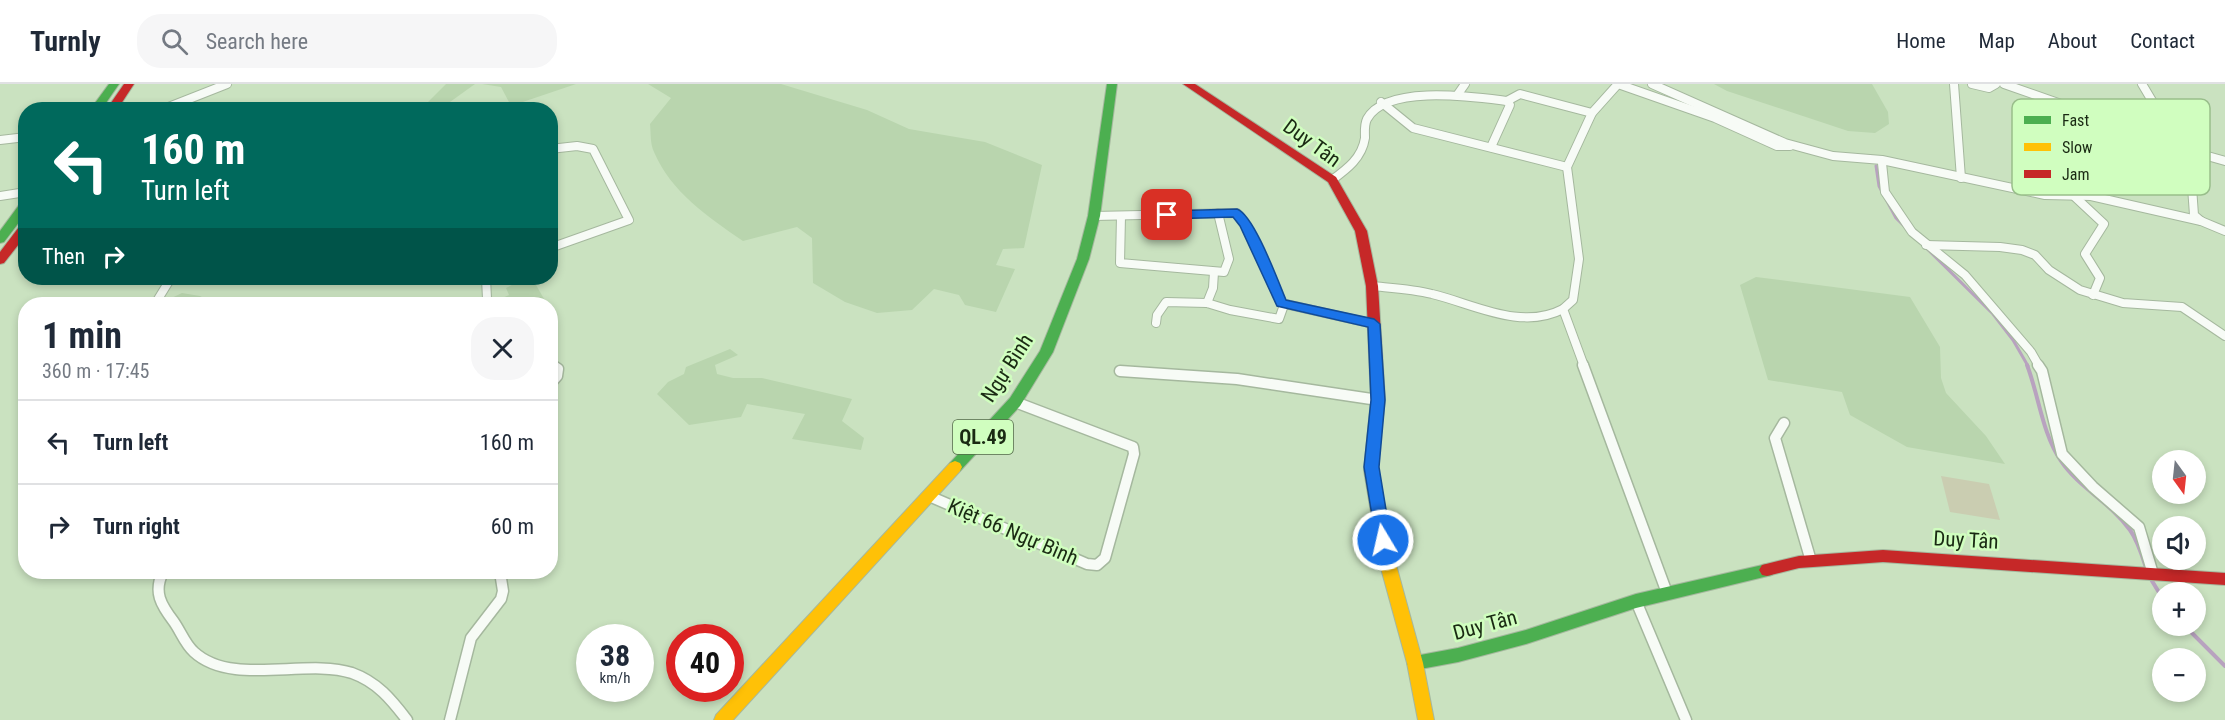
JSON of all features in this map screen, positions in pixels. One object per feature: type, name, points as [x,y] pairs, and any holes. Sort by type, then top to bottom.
[{"type":"main road","points":[[101,102],[114,84]]},
{"type":"main road","points":[[117,102],[129,84]]},
{"type":"main road","name":"Ngự Bình","points":[[722,720],[1015,402],[1046,352],[1083,258],[1094,216],[1112,84]]},
{"type":"main road","name":"Duy Tân","points":[[1188,84],[1332,180],[1361,231],[1372,286],[1378,400],[1371,467],[1387,561],[1415,663],[1458,655],[1526,637],[1636,601],[1799,562],[1883,556],[2225,579]]},
{"type":"main road","points":[[0,239],[18,215]]},
{"type":"main road","points":[[0,260],[18,236]]},
{"type":"main road","points":[[1415,663],[1426,720]]},
{"type":"street","points":[[181,102],[227,84]]},
{"type":"street","points":[[1458,94],[1466,84]]},
{"type":"street","points":[[1372,286],[1423,292],[1517,317],[1547,315],[1558,313],[1563,309],[1573,300],[1578,259],[1567,167],[1592,113],[1618,84],[1715,118],[1777,146],[1794,146]]},
{"type":"street","points":[[1652,84],[1794,146],[1833,156],[1880,161],[2012,188]]},
{"type":"street","points":[[1954,84],[1961,178]]},
{"type":"street","points":[[1972,84],[1989,88],[1996,84]]},
{"type":"street","points":[[2004,84],[2047,99]]},
{"type":"street","points":[[2142,84],[2151,99]]},
{"type":"street","points":[[1332,180],[1352,165],[1364,143],[1368,117],[1381,102],[1398,95],[1445,92],[1506,101],[1520,94],[1592,113]]},
{"type":"street","points":[[1491,147],[1510,105],[1506,101]]},
{"type":"street","points":[[1381,102],[1413,128],[1567,167]]},
{"type":"street","points":[[0,140],[18,139]]},
{"type":"street","points":[[558,148],[577,146],[593,149],[629,220],[558,245]]},
{"type":"street","points":[[2210,157],[2225,161]]},
{"type":"street","points":[[1880,161],[1885,192],[1912,232],[1965,275],[2031,352],[2042,371],[2062,453],[2093,486],[2139,527],[2149,574]]},
{"type":"street","points":[[0,196],[18,193]]},
{"type":"street","points":[[2045,195],[2091,196],[2201,221],[2225,231]]},
{"type":"street","points":[[2074,195],[2104,224],[2085,254],[2100,278],[2093,295]]},
{"type":"street","points":[[2193,195],[2194,215],[2201,221]]},
{"type":"street","points":[[1121,216],[1120,263],[1224,272],[1229,259],[1218,213]]},
{"type":"street","points":[[1094,216],[1237,213],[1246,225],[1281,303],[1374,324]]},
{"type":"street","points":[[1926,245],[2000,247],[2022,250],[2035,255],[2049,270],[2080,290],[2123,303],[2182,308],[2225,336]]},
{"type":"street","points":[[1208,303],[1214,288],[1214,272]]},
{"type":"street","points":[[1156,323],[1157,315],[1166,302],[1208,303],[1230,310],[1279,318],[1284,305]]},
{"type":"street","points":[[1563,309],[1667,594]]},
{"type":"street","points":[[1120,371],[1237,379],[1378,400]]},
{"type":"street","name":"Kiệt 66 Ngự Bình","points":[[929,496],[1087,564],[1097,565],[1105,558],[1134,454],[1132,447],[1015,402]]},
{"type":"street","points":[[1784,423],[1775,438],[1811,561]]},
{"type":"street","points":[[161,579],[156,592],[162,608],[182,632],[195,654],[212,663],[231,668],[266,670],[300,667],[346,671],[377,682],[407,720]]},
{"type":"street","points":[[450,720],[467,648],[471,638],[501,598],[503,591],[501,579]]},
{"type":"street","points":[[1636,601],[1686,720]]},
{"type":"green space","points":[[446,84],[475,84],[450,102],[428,102]]},
{"type":"green space","points":[[482,84],[576,84],[523,102],[509,102],[501,87]]},
{"type":"green space","points":[[648,84],[781,84],[867,110],[909,129],[985,142],[1042,165],[1024,248],[1003,249],[996,265],[1015,269],[996,312],[965,305],[959,295],[934,289],[912,310],[877,313],[845,302],[813,283],[812,238],[797,227],[743,241],[692,203],[661,166],[651,142],[650,124],[671,98]]},
{"type":"green space","points":[[1714,84],[1872,84],[1888,112],[1889,124],[1875,133],[1848,131],[1727,91]]},
{"type":"green space","points":[[1756,277],[1910,297],[1940,347],[1941,378],[1946,393],[1986,436],[2005,464],[1907,447],[1850,415],[1842,392],[1768,380],[1740,285]]},
{"type":"green space","points":[[512,285],[536,285],[543,297],[505,297],[509,295],[506,288]]},
{"type":"green space","points":[[182,293],[202,297],[174,297]]},
{"type":"green space","points":[[730,349],[738,355],[715,365],[717,374],[733,378],[762,378],[852,399],[842,421],[864,438],[861,450],[792,439],[805,414],[747,404],[741,417],[689,425],[657,394],[668,382],[684,374],[686,367]]},
{"type":"building","points":[[1941,476],[1989,484],[2000,520],[1950,512]]},
{"type":"waterway","points":[[1876,166],[1879,186],[1896,218],[1993,314],[2013,340],[2028,366]]},
{"type":"waterway","points":[[2027,365],[2049,439],[2061,461],[2068,471],[2114,512],[2130,530],[2138,543],[2146,568]]},
{"type":"waterway","points":[[2149,576],[2153,582]]},
{"type":"waterway","points":[[2195,636],[2225,666]]},
{"type":"traffic: fast","points":[[101,102],[114,84]]},
{"type":"traffic: fast","points":[[955,467],[1015,402],[1046,352],[1083,259],[1094,216],[1112,84]]},
{"type":"traffic: fast","points":[[0,239],[18,215]]},
{"type":"traffic: fast","points":[[1415,663],[1458,655],[1526,637],[1636,601],[1767,570]]},
{"type":"traffic: slow","points":[[722,720],[955,467]]},
{"type":"traffic: slow","points":[[1371,470],[1387,561],[1415,663],[1426,720]]},
{"type":"traffic: jam","points":[[117,102],[129,84]]},
{"type":"traffic: jam","points":[[1188,84],[1332,180],[1361,231],[1372,286],[1378,400],[1371,470]]},
{"type":"traffic: jam","points":[[0,260],[18,236]]},
{"type":"traffic: jam","points":[[1767,570],[1799,562],[1883,556],[2225,579]]},
{"type":"route","points":[[1167,215],[1237,213],[1246,225],[1281,303],[1374,324],[1378,400],[1371,467],[1383,540]]}]
